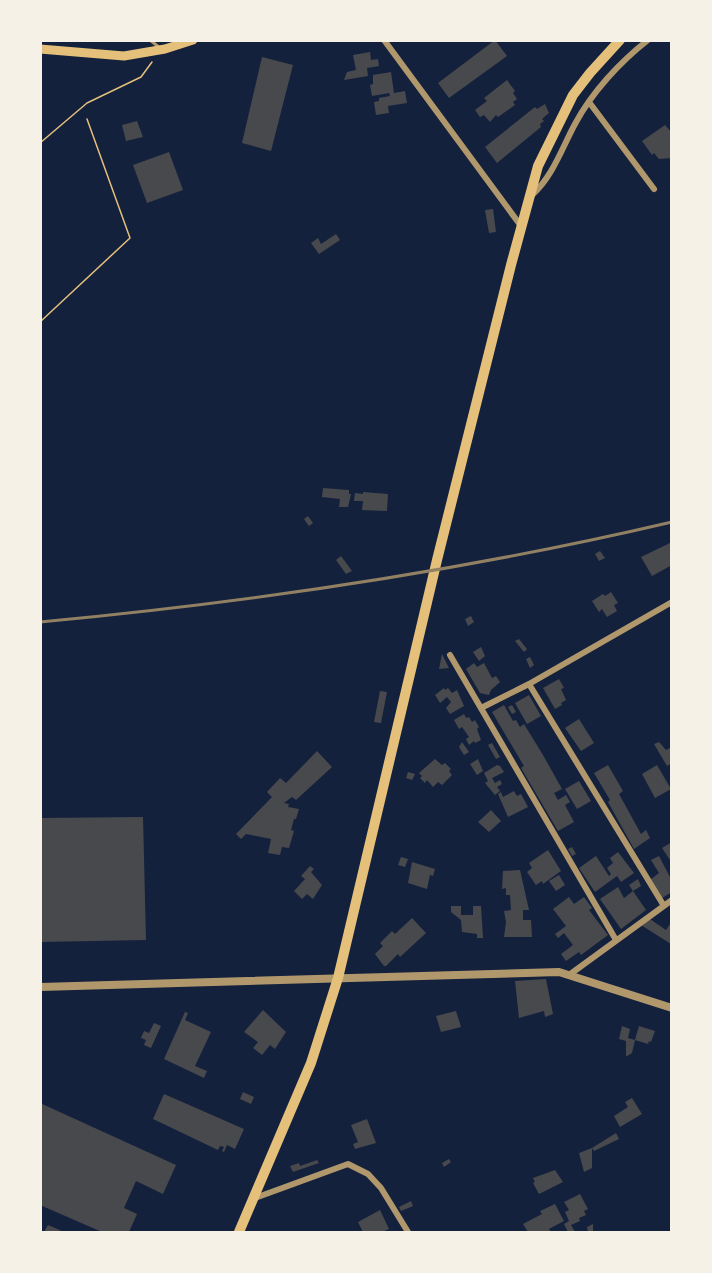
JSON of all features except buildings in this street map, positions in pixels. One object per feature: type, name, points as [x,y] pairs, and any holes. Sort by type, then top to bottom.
[{"type":"main road","points":[[40,49],[124,56],[161,50],[193,40]]},
{"type":"main road","points":[[239,1233],[311,1063],[338,978],[437,560],[538,166],[573,95],[621,40]]},
{"type":"street","points":[[384,40],[522,226]]},
{"type":"street","points":[[530,198],[541,187],[552,170],[576,122],[589,102],[635,50],[648,40]]},
{"type":"street","points":[[589,102],[654,189]]},
{"type":"street","points":[[481,708],[529,684],[672,602]]},
{"type":"street","points":[[450,655],[616,940]]},
{"type":"street","points":[[529,684],[663,906]]},
{"type":"street","points":[[569,975],[672,900]]},
{"type":"street","points":[[40,987],[559,972],[672,1008]]},
{"type":"street","points":[[254,1198],[348,1164],[368,1174],[381,1188],[408,1233]]},
{"type":"lane","points":[[150,40],[161,50]]},
{"type":"path","points":[[40,143],[87,103],[141,77],[161,50]]},
{"type":"path","points":[[40,322],[130,238],[87,119]]},
{"type":"railway","points":[[40,622],[199,605],[358,583],[594,540],[672,522]]}]
